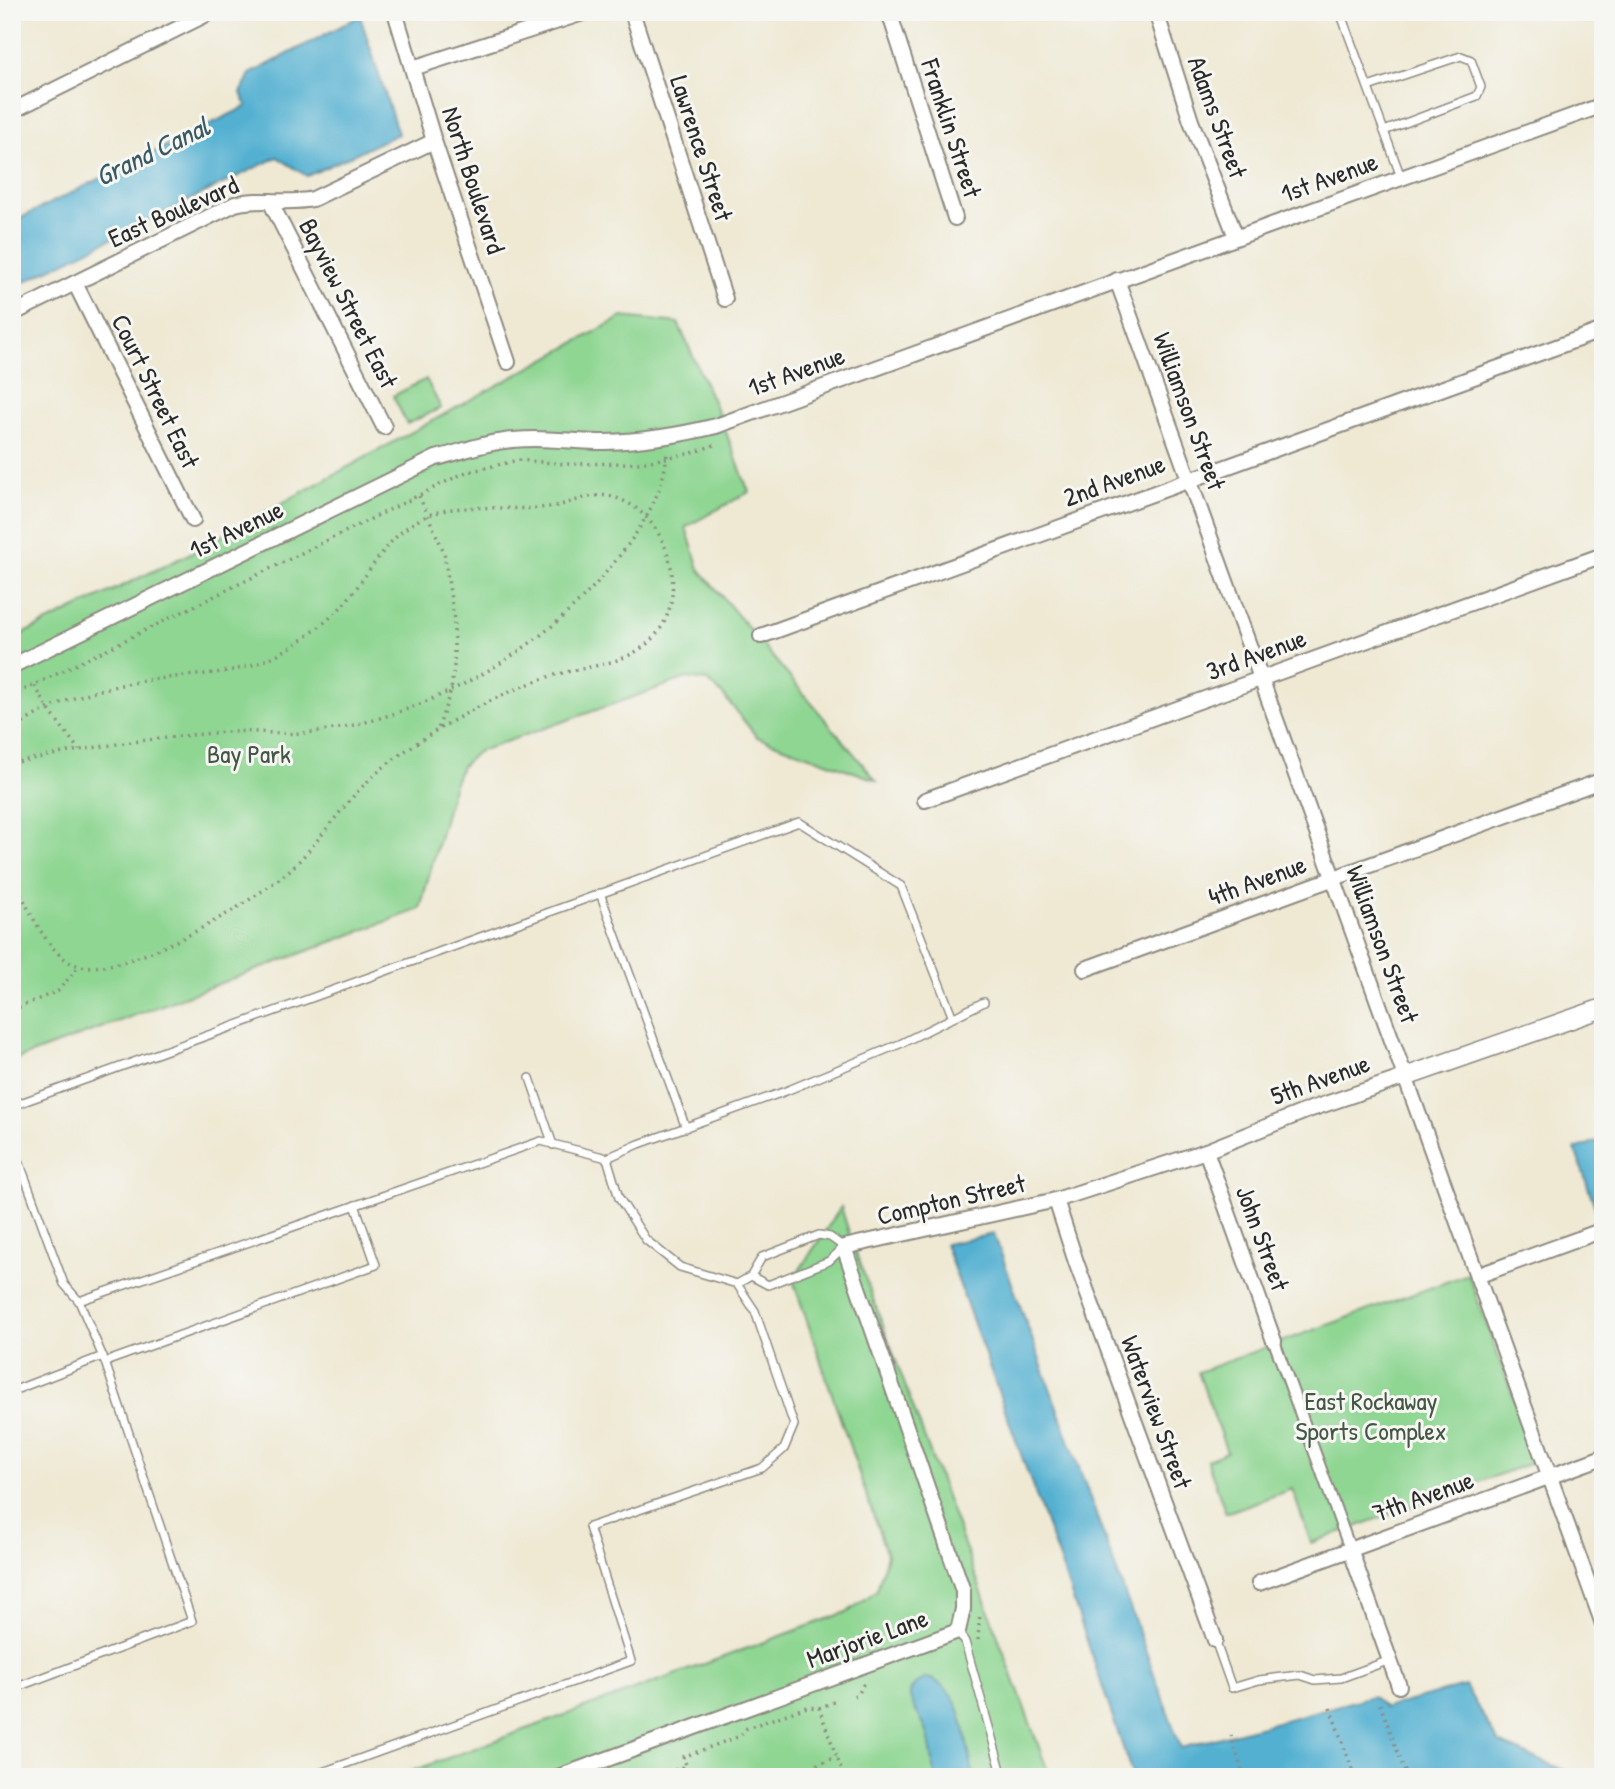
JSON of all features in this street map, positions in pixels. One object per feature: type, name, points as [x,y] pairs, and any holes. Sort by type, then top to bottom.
[{"type":"street","points":[[12,111],[211,12]]},
{"type":"street","name":"North Boulevard","points":[[395,12],[508,362]]},
{"type":"street","points":[[413,68],[586,12]]},
{"type":"street","name":"Lawrence Street","points":[[632,12],[725,299]]},
{"type":"street","name":"Franklin Street","points":[[889,12],[955,218]]},
{"type":"street","name":"Adams Street","points":[[1156,12],[1191,121],[1237,237]]},
{"type":"street","name":"1st Avenue","points":[[12,666],[436,458],[500,441],[548,439],[605,442],[668,436],[716,426],[1603,105]]},
{"type":"street","name":"East Boulevard","points":[[12,314],[235,204],[254,199],[295,203],[313,199],[435,141]]},
{"type":"street","name":"Bayview Street East","points":[[270,201],[384,427]]},
{"type":"street","name":"Williamson Street","points":[[1117,280],[1603,1624]]},
{"type":"street","name":"Court Street East","points":[[75,283],[193,520]]},
{"type":"street","name":"2nd Avenue","points":[[761,636],[1603,330]]},
{"type":"street","name":"3rd Avenue","points":[[925,800],[1603,555]]},
{"type":"street","name":"4th Avenue","points":[[1085,969],[1603,780]]},
{"type":"street","name":"5th Avenue","points":[[1056,1200],[1206,1151],[1311,1109],[1603,1007]]},
{"type":"street","name":"John Street","points":[[1206,1151],[1274,1341]]},
{"type":"street","name":"Compton Street","points":[[851,1246],[1056,1200]]},
{"type":"street","name":"Waterview Street","points":[[1056,1200],[1215,1640]]},
{"type":"street","points":[[1477,1276],[1603,1230]]},
{"type":"street","name":"Marjorie Lane","points":[[558,1777],[958,1632],[963,1609],[963,1591],[851,1246]]},
{"type":"street","points":[[1274,1341],[1399,1686]]},
{"type":"street","name":"7th Avenue","points":[[1259,1583],[1603,1457]]},
{"type":"lane","points":[[1340,12],[1401,177]]},
{"type":"lane","points":[[1368,87],[1461,56],[1471,60],[1480,87],[1477,96],[1384,131]]},
{"type":"lane","points":[[12,1106],[799,822],[901,886],[953,1018]]},
{"type":"lane","points":[[600,892],[686,1128]]},
{"type":"lane","points":[[79,1301],[541,1142],[607,1158],[786,1091],[902,1043],[984,1002]]},
{"type":"lane","points":[[530,1078],[553,1145]]},
{"type":"lane","points":[[12,1142],[64,1284],[79,1301],[104,1359],[192,1621],[12,1689]]},
{"type":"lane","points":[[309,1777],[631,1661],[589,1527],[762,1468],[784,1449],[794,1425],[755,1311],[737,1284],[680,1267],[646,1240],[619,1198],[607,1158]]},
{"type":"lane","points":[[15,1390],[376,1265],[355,1205]]},
{"type":"lane","points":[[737,1284],[751,1276],[762,1257],[819,1236],[830,1237],[851,1246]]},
{"type":"lane","points":[[751,1276],[768,1285],[829,1261],[851,1246]]},
{"type":"lane","points":[[958,1632],[965,1642],[1003,1777]]},
{"type":"lane","points":[[1215,1640],[1232,1688],[1259,1680],[1300,1675],[1315,1680],[1341,1678],[1390,1660]]},
{"type":"path","points":[[12,763],[79,750],[230,731],[312,732],[361,723],[451,690],[508,659],[552,626],[594,587],[621,555],[659,493],[668,436]]},
{"type":"path","points":[[12,696],[464,473],[518,460],[565,464],[640,463],[692,453],[724,441]]},
{"type":"path","points":[[419,496],[444,552],[454,620],[451,690],[438,729]]},
{"type":"path","points":[[12,732],[26,720],[74,698],[115,686],[248,668],[273,657],[309,634],[343,604],[382,552],[408,524],[430,516],[464,508],[547,508],[599,496],[612,497],[625,502],[645,516],[657,531],[668,556],[672,577],[672,601],[661,627],[643,647],[622,659],[546,678],[438,729],[394,758],[353,796],[291,869],[243,904],[205,927],[160,948],[119,962],[87,968],[70,962],[56,951],[31,913],[12,875]]},
{"type":"path","points":[[35,685],[49,710],[79,750]]},
{"type":"path","points":[[12,1010],[58,991],[80,965]]},
{"type":"path","points":[[691,1777],[683,1757],[740,1736],[747,1728],[807,1707],[818,1708],[836,1702]]},
{"type":"path","points":[[1380,1704],[1407,1777]]},
{"type":"path","points":[[818,1708],[844,1777]]},
{"type":"path","points":[[1330,1708],[1354,1777]]},
{"type":"path","points":[[1231,1735],[1244,1777]]},
{"type":"path","points":[[784,1777],[837,1758]]},
{"type":"path","points":[[655,1777],[687,1766]]},
{"type":"green space","name":"Bay Park","points":[[622,317],[678,323],[720,417],[749,492],[686,527],[699,569],[876,780],[757,737],[724,696],[708,681],[687,678],[477,752],[461,767],[453,787],[420,909],[12,1061],[12,639],[189,554]]},
{"type":"green space","points":[[426,379],[441,408],[407,424],[393,396]]},
{"type":"green space","points":[[841,1207],[1050,1777],[396,1777],[849,1611],[877,1590],[887,1555],[793,1280]]},
{"type":"green space","name":"East Rockaway Sports Complex","points":[[1468,1274],[1537,1461],[1311,1543],[1292,1489],[1226,1513],[1207,1460],[1227,1452],[1198,1372]]},
{"type":"water","points":[[360,16],[398,134],[307,176],[277,157],[12,288],[12,222],[247,106],[241,93],[250,74]]},
{"type":"water","points":[[1603,1139],[1603,1207],[1596,1210],[1575,1149]]},
{"type":"water","points":[[994,1234],[1181,1748],[1372,1696],[1385,1708],[1465,1686],[1499,1743],[1580,1777],[1133,1777],[1065,1576],[945,1244]]},
{"type":"water","points":[[928,1678],[941,1684],[957,1706],[974,1777],[935,1777],[927,1732],[910,1695],[917,1683]]},
{"type":"water label","name":"Grand Canal","points":[[152,151]]}]
